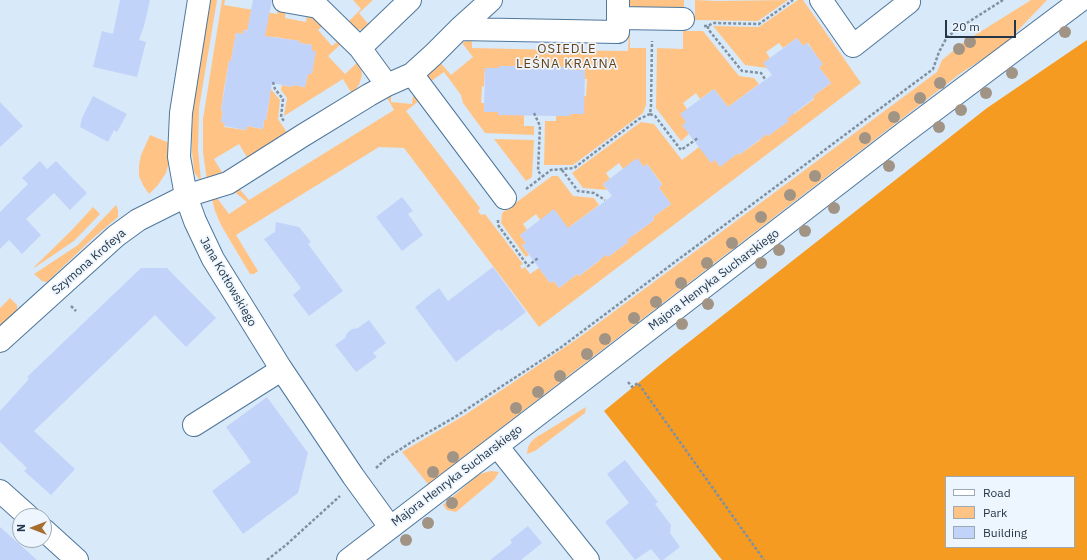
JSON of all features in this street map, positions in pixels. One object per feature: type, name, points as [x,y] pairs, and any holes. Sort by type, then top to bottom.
[{"type":"street","name":"Jana Kotłowskiego","points":[[199,0],[181,113],[179,157],[186,196],[195,221],[213,259],[282,370],[357,482],[390,527]]},
{"type":"street","points":[[360,48],[410,0]]},
{"type":"street","name":"Szymona Krofeya","points":[[0,341],[116,236],[138,220],[186,196],[228,183],[295,140],[387,86],[412,74],[491,0]]},
{"type":"street","points":[[821,0],[853,46],[910,2],[908,0]]},
{"type":"street","name":"Majora Henryka Sucharskiego","points":[[348,560],[904,133],[1081,0]]},
{"type":"street","points":[[284,1],[318,7],[360,48],[387,86]]},
{"type":"street","points":[[459,29],[618,32],[618,9],[692,22]]},
{"type":"street","points":[[412,74],[509,200]]},
{"type":"street","points":[[194,425],[282,370]]},
{"type":"street","points":[[497,446],[588,560]]},
{"type":"street","points":[[0,491],[19,508]]},
{"type":"street","points":[[52,537],[77,560]]},
{"type":"path","points":[[692,22],[708,26],[713,23],[759,24],[793,0]]},
{"type":"path","points":[[267,560],[286,545],[333,501],[387,458],[456,417],[573,339],[933,70],[939,52],[947,37],[1003,0]]},
{"type":"path","points":[[708,26],[708,29],[742,71],[761,73],[765,79]]},
{"type":"path","points":[[650,114],[652,38]]},
{"type":"path","points":[[273,82],[275,89],[283,99],[281,117],[295,140]]},
{"type":"path","points":[[534,113],[540,126],[538,171],[542,176]]},
{"type":"path","points":[[538,258],[528,266],[498,225],[509,200],[551,170],[574,168],[639,119],[650,114],[655,116],[681,150],[698,138]]},
{"type":"path","points":[[562,170],[578,192],[594,193],[606,200]]},
{"type":"path","points":[[628,382],[632,387],[638,383],[764,560]]},
{"type":"green space","points":[[211,0],[217,0],[199,108],[198,150],[201,180],[194,172],[192,151],[193,107]]},
{"type":"green space","points":[[222,0],[225,0],[224,5],[277,14],[279,0],[286,10],[285,18],[306,22],[307,14],[315,15],[324,25],[318,30],[332,46],[338,41],[341,44],[328,56],[345,74],[358,62],[362,75],[359,85],[352,94],[343,79],[284,116],[287,98],[281,90],[282,85],[305,87],[308,74],[312,74],[312,45],[299,43],[299,41],[265,37],[265,34],[244,30],[243,34],[236,33],[224,89],[221,122],[225,123],[224,127],[246,130],[247,126],[263,129],[264,120],[266,120],[270,88],[280,100],[278,119],[288,134],[248,159],[239,144],[214,159],[223,174],[207,181],[203,152],[203,119]]},
{"type":"green space","points":[[353,0],[373,0],[359,13],[370,26],[363,30],[356,29],[349,21],[361,9]]},
{"type":"green space","points":[[628,0],[684,0],[684,7],[634,7],[629,5]]},
{"type":"green space","points":[[695,0],[788,0],[758,21],[695,20]]},
{"type":"green space","points":[[798,0],[803,0],[861,83],[539,327],[404,148],[379,147],[236,235],[258,271],[254,274],[250,274],[221,225],[215,211],[212,199],[217,198],[229,214],[247,202],[235,191],[237,186],[249,200],[394,110],[386,96],[391,94],[391,102],[412,104],[413,96],[420,100],[406,111],[480,208],[478,211],[481,215],[485,214],[523,264],[520,266],[522,269],[525,267],[530,274],[539,268],[550,283],[554,281],[559,288],[577,274],[579,276],[599,261],[605,253],[608,257],[628,242],[625,238],[634,235],[654,220],[653,217],[671,204],[659,188],[662,184],[647,164],[644,167],[623,169],[619,163],[606,173],[610,179],[603,184],[607,190],[583,188],[572,173],[641,122],[654,124],[682,160],[699,147],[720,166],[760,140],[765,132],[768,136],[788,121],[785,117],[792,112],[794,114],[814,99],[813,96],[831,83],[819,67],[822,64],[808,43],[803,46],[797,38],[783,48],[779,43],[766,52],[770,58],[767,68],[745,65],[713,26],[759,27]]},
{"type":"green space","points":[[1031,0],[1047,0],[1003,46],[961,73],[428,484],[402,452],[465,415],[577,339],[937,72],[942,60],[964,42]]},
{"type":"green space","points":[[629,30],[630,48],[646,48],[646,105],[643,113],[573,165],[544,165],[545,121],[556,121],[556,116],[569,116],[584,96],[586,96],[587,79],[584,79],[585,70],[525,66],[499,66],[499,68],[485,68],[481,103],[484,103],[484,112],[498,112],[498,115],[524,115],[524,126],[534,126],[534,135],[485,133],[463,103],[461,95],[444,72],[430,82],[428,77],[428,72],[439,61],[451,75],[473,57],[462,43],[469,40],[472,40],[472,48],[557,50],[557,41],[564,41],[564,50],[628,51]]},
{"type":"green space","points":[[683,31],[703,31],[739,76],[754,78],[759,84],[728,107],[714,89],[700,99],[696,93],[683,103],[687,109],[686,122],[683,125],[689,134],[681,141],[656,108],[657,48],[683,49]]},
{"type":"green space","points":[[150,135],[167,142],[171,147],[171,154],[166,173],[158,185],[149,194],[139,176],[139,165],[141,155]]},
{"type":"green space","points":[[494,139],[534,140],[532,177],[526,181]]},
{"type":"green space","points":[[552,176],[558,176],[573,196],[594,198],[599,205],[568,228],[540,220],[536,214],[523,224],[527,230],[520,235],[526,243],[522,245],[529,255],[526,257],[501,223],[502,213]]},
{"type":"green space","points":[[116,205],[118,217],[92,239],[47,282],[42,281],[34,274],[78,245]]},
{"type":"green space","points":[[93,207],[100,214],[74,241],[34,268],[71,231]]},
{"type":"green space","points":[[10,298],[17,305],[17,310],[0,326],[0,308]]},
{"type":"green space","points":[[586,407],[585,413],[535,451],[527,454],[528,447],[535,438]]},
{"type":"green space","points":[[491,471],[499,472],[494,480],[456,512],[447,510],[443,505],[477,476]]},
{"type":"shaded area","points":[[1087,40],[1087,560],[722,560],[604,411],[666,360],[987,108]]},
{"type":"building","points":[[120,0],[150,0],[139,40],[146,42],[137,77],[93,67],[102,31],[113,34]]},
{"type":"building","points":[[253,0],[272,0],[265,36],[300,41],[299,43],[312,45],[312,51],[316,51],[312,74],[308,74],[305,87],[292,85],[292,87],[272,83],[266,120],[264,120],[263,129],[247,126],[246,130],[224,126],[225,123],[221,122],[223,111],[221,111],[229,61],[231,61],[236,33],[243,34],[243,30],[247,31]]},
{"type":"building","points":[[797,38],[803,46],[807,43],[823,64],[819,67],[831,83],[813,96],[814,98],[787,119],[789,121],[768,136],[767,134],[720,167],[715,160],[711,163],[682,125],[686,122],[680,114],[714,89],[728,107],[772,75],[763,63]]},
{"type":"building","points":[[499,66],[571,67],[570,70],[585,70],[584,114],[570,114],[570,116],[498,115],[498,112],[484,112],[485,68],[499,68]]},
{"type":"building","points":[[93,96],[127,114],[117,132],[114,130],[108,142],[80,127],[82,118]]},
{"type":"building","points":[[0,102],[23,126],[0,147]]},
{"type":"building","points":[[637,158],[644,167],[647,164],[662,185],[659,188],[671,204],[653,217],[654,220],[627,240],[628,242],[608,257],[606,255],[579,276],[577,274],[559,288],[554,281],[550,283],[522,245],[526,243],[520,235],[554,209],[568,228],[612,196],[603,184]]},
{"type":"building","points":[[40,161],[47,169],[56,161],[87,193],[70,210],[54,193],[26,219],[41,235],[22,254],[9,240],[0,249],[0,212],[28,184],[22,178]]},
{"type":"building","points":[[402,197],[413,211],[408,214],[423,235],[402,251],[376,217]]},
{"type":"building","points":[[276,222],[299,227],[311,242],[308,244],[343,291],[309,316],[293,295],[301,288],[264,239],[275,232]]},
{"type":"building","points":[[493,267],[526,312],[501,331],[499,329],[456,362],[415,307],[439,288],[448,301]]},
{"type":"building","points":[[141,268],[167,268],[216,318],[186,347],[155,315],[34,431],[75,469],[51,495],[24,471],[27,468],[0,442],[0,411],[29,379],[27,377]]},
{"type":"building","points":[[369,320],[386,343],[373,353],[377,357],[356,372],[335,345],[345,338],[347,333],[352,329],[358,328]]},
{"type":"building","points":[[267,397],[308,453],[298,493],[243,534],[212,491],[251,462],[226,427]]},
{"type":"building","points":[[625,460],[658,502],[655,504],[671,525],[670,533],[680,547],[663,560],[660,560],[651,549],[635,560],[605,522],[629,503],[607,474]]},
{"type":"building","points":[[528,526],[542,543],[521,560],[490,560],[512,543],[510,540]]},
{"type":"building","points":[[0,527],[12,538],[12,548],[24,548],[37,560],[0,560]]},
{"type":"district","name":"OSIEDLE LEŚNA KRAINA","points":[[567,56]]}]
